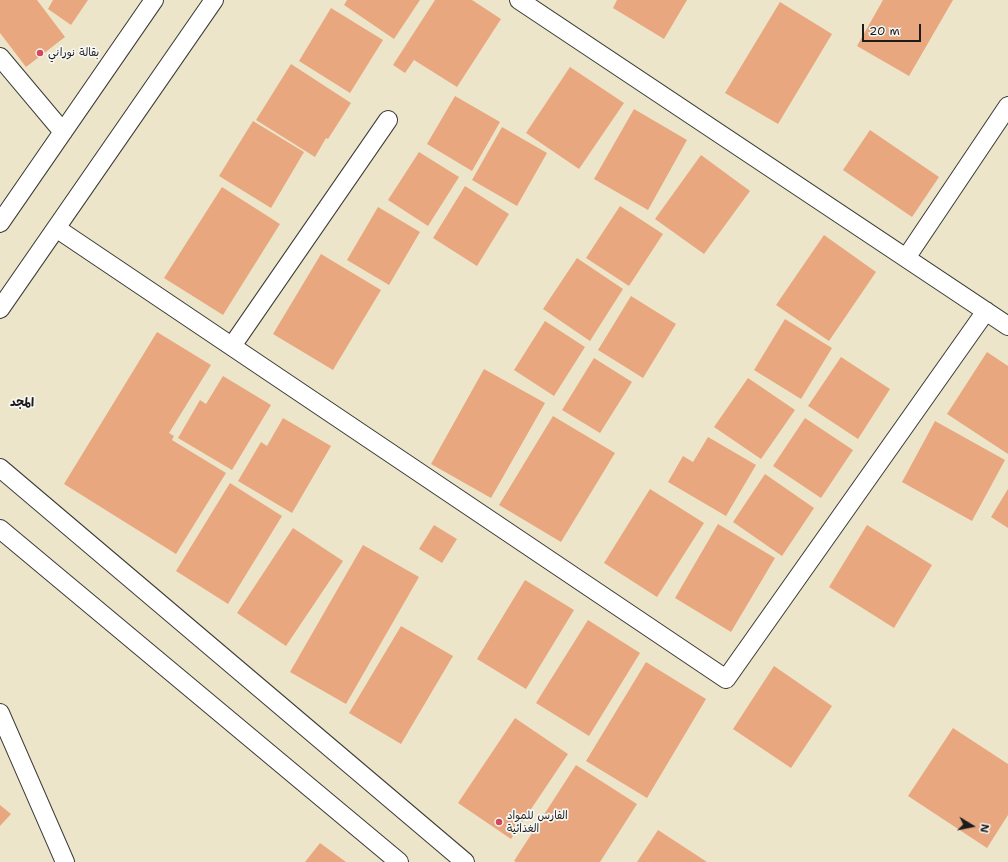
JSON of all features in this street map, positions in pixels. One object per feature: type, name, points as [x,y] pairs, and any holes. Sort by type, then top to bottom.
[{"type":"street","points":[[0,309],[214,0]]},
{"type":"street","points":[[519,0],[1008,326]]},
{"type":"street","points":[[0,223],[152,1]]},
{"type":"street","points":[[0,57],[63,132]]},
{"type":"street","points":[[906,258],[1008,106]]},
{"type":"street","points":[[232,346],[388,120]]},
{"type":"street","points":[[56,228],[726,679],[986,311]]},
{"type":"street","points":[[0,468],[465,862]]},
{"type":"street","points":[[0,529],[399,862]]},
{"type":"street","points":[[0,713],[65,862]]},
{"type":"building","points":[[0,0],[37,0],[65,37],[26,67],[0,33]]},
{"type":"building","points":[[53,0],[88,0],[71,25],[48,9]]},
{"type":"building","points":[[347,0],[420,0],[394,39],[344,5]]},
{"type":"building","points":[[435,0],[472,0],[501,19],[457,87],[414,60],[405,73],[393,65]]},
{"type":"building","points":[[617,0],[687,0],[664,39],[613,8]]},
{"type":"building","points":[[883,0],[953,0],[909,76],[857,46]]},
{"type":"building","points":[[780,2],[832,34],[778,124],[725,93]]},
{"type":"building","points":[[331,8],[383,40],[350,93],[299,61]]},
{"type":"building","points":[[291,64],[351,103],[328,139],[326,138],[315,157],[256,120]]},
{"type":"building","points":[[570,67],[624,103],[579,169],[526,133]]},
{"type":"building","points":[[455,96],[500,122],[472,171],[427,144]]},
{"type":"building","points":[[634,109],[687,140],[648,210],[594,179]]},
{"type":"building","points":[[253,121],[304,152],[271,208],[219,176]]},
{"type":"building","points":[[502,127],[547,153],[517,206],[472,180]]},
{"type":"building","points":[[870,130],[939,177],[912,217],[843,170]]},
{"type":"building","points":[[419,152],[459,177],[428,226],[388,200]]},
{"type":"building","points":[[701,155],[750,191],[704,254],[655,219]]},
{"type":"building","points":[[465,186],[509,214],[477,266],[433,238]]},
{"type":"building","points":[[222,187],[280,224],[223,315],[164,278]]},
{"type":"building","points":[[620,206],[663,234],[629,286],[586,258]]},
{"type":"building","points":[[378,207],[420,232],[389,285],[347,260]]},
{"type":"building","points":[[824,235],[876,272],[829,341],[776,305]]},
{"type":"building","points":[[321,254],[381,290],[333,370],[273,334]]},
{"type":"building","points":[[577,258],[623,289],[590,341],[543,309]]},
{"type":"building","points":[[631,296],[676,324],[643,378],[598,350]]},
{"type":"building","points":[[785,319],[832,348],[801,399],[754,370]]},
{"type":"building","points":[[545,321],[585,347],[554,396],[514,370]]},
{"type":"building","points":[[157,332],[211,365],[169,433],[174,436],[172,440],[226,473],[176,554],[64,484]]},
{"type":"building","points":[[987,352],[1008,366],[1008,454],[947,414]]},
{"type":"building","points":[[841,357],[890,389],[858,439],[808,406]]},
{"type":"building","points":[[594,358],[632,382],[600,433],[562,410]]},
{"type":"building","points":[[484,369],[545,403],[491,498],[431,464]]},
{"type":"building","points":[[223,376],[271,405],[232,470],[178,438],[200,400],[206,404]]},
{"type":"building","points":[[748,378],[795,410],[761,459],[714,427]]},
{"type":"building","points":[[553,416],[615,453],[561,542],[499,505]]},
{"type":"building","points":[[283,418],[331,446],[292,513],[238,481],[261,442],[267,446]]},
{"type":"building","points":[[805,418],[853,450],[821,498],[773,466]]},
{"type":"building","points":[[935,421],[1005,460],[972,521],[902,482]]},
{"type":"building","points":[[708,437],[756,465],[726,516],[668,482],[683,456],[693,462]]},
{"type":"building","points":[[765,474],[814,508],[782,556],[733,522]]},
{"type":"building","points":[[230,483],[282,516],[228,604],[176,571]]},
{"type":"building","points":[[650,489],[704,523],[657,597],[604,563]]},
{"type":"building","points":[[1008,489],[1008,528],[991,517]]},
{"type":"building","points":[[718,524],[775,558],[731,632],[675,598]]},
{"type":"building","points":[[434,525],[457,539],[442,563],[419,549]]},
{"type":"building","points":[[867,525],[932,565],[894,628],[829,587]]},
{"type":"building","points":[[293,528],[343,561],[286,646],[237,613]]},
{"type":"building","points":[[363,545],[419,577],[346,704],[290,672]]},
{"type":"building","points":[[525,580],[574,610],[526,689],[477,659]]},
{"type":"building","points":[[588,620],[640,653],[589,736],[536,703]]},
{"type":"building","points":[[401,626],[453,656],[401,744],[349,713]]},
{"type":"building","points":[[646,662],[706,699],[647,798],[586,761]]},
{"type":"building","points":[[774,666],[832,706],[791,768],[733,729]]},
{"type":"building","points":[[515,718],[568,754],[511,839],[458,803]]},
{"type":"building","points":[[953,728],[1008,764],[1008,815],[987,848],[908,796]]},
{"type":"building","points":[[576,765],[637,804],[600,862],[514,861]]},
{"type":"building","points":[[0,805],[11,814],[0,826]]},
{"type":"building","points":[[658,830],[707,862],[637,862]]},
{"type":"building","points":[[320,843],[346,862],[305,862]]},
{"type":"place","name":"بقالة نوراني","points":[[40,53]]},
{"type":"place","name":"الفارس للمواد الغذائية","points":[[499,822]]},
{"type":"district","name":"المجد","points":[[22,403]]}]
